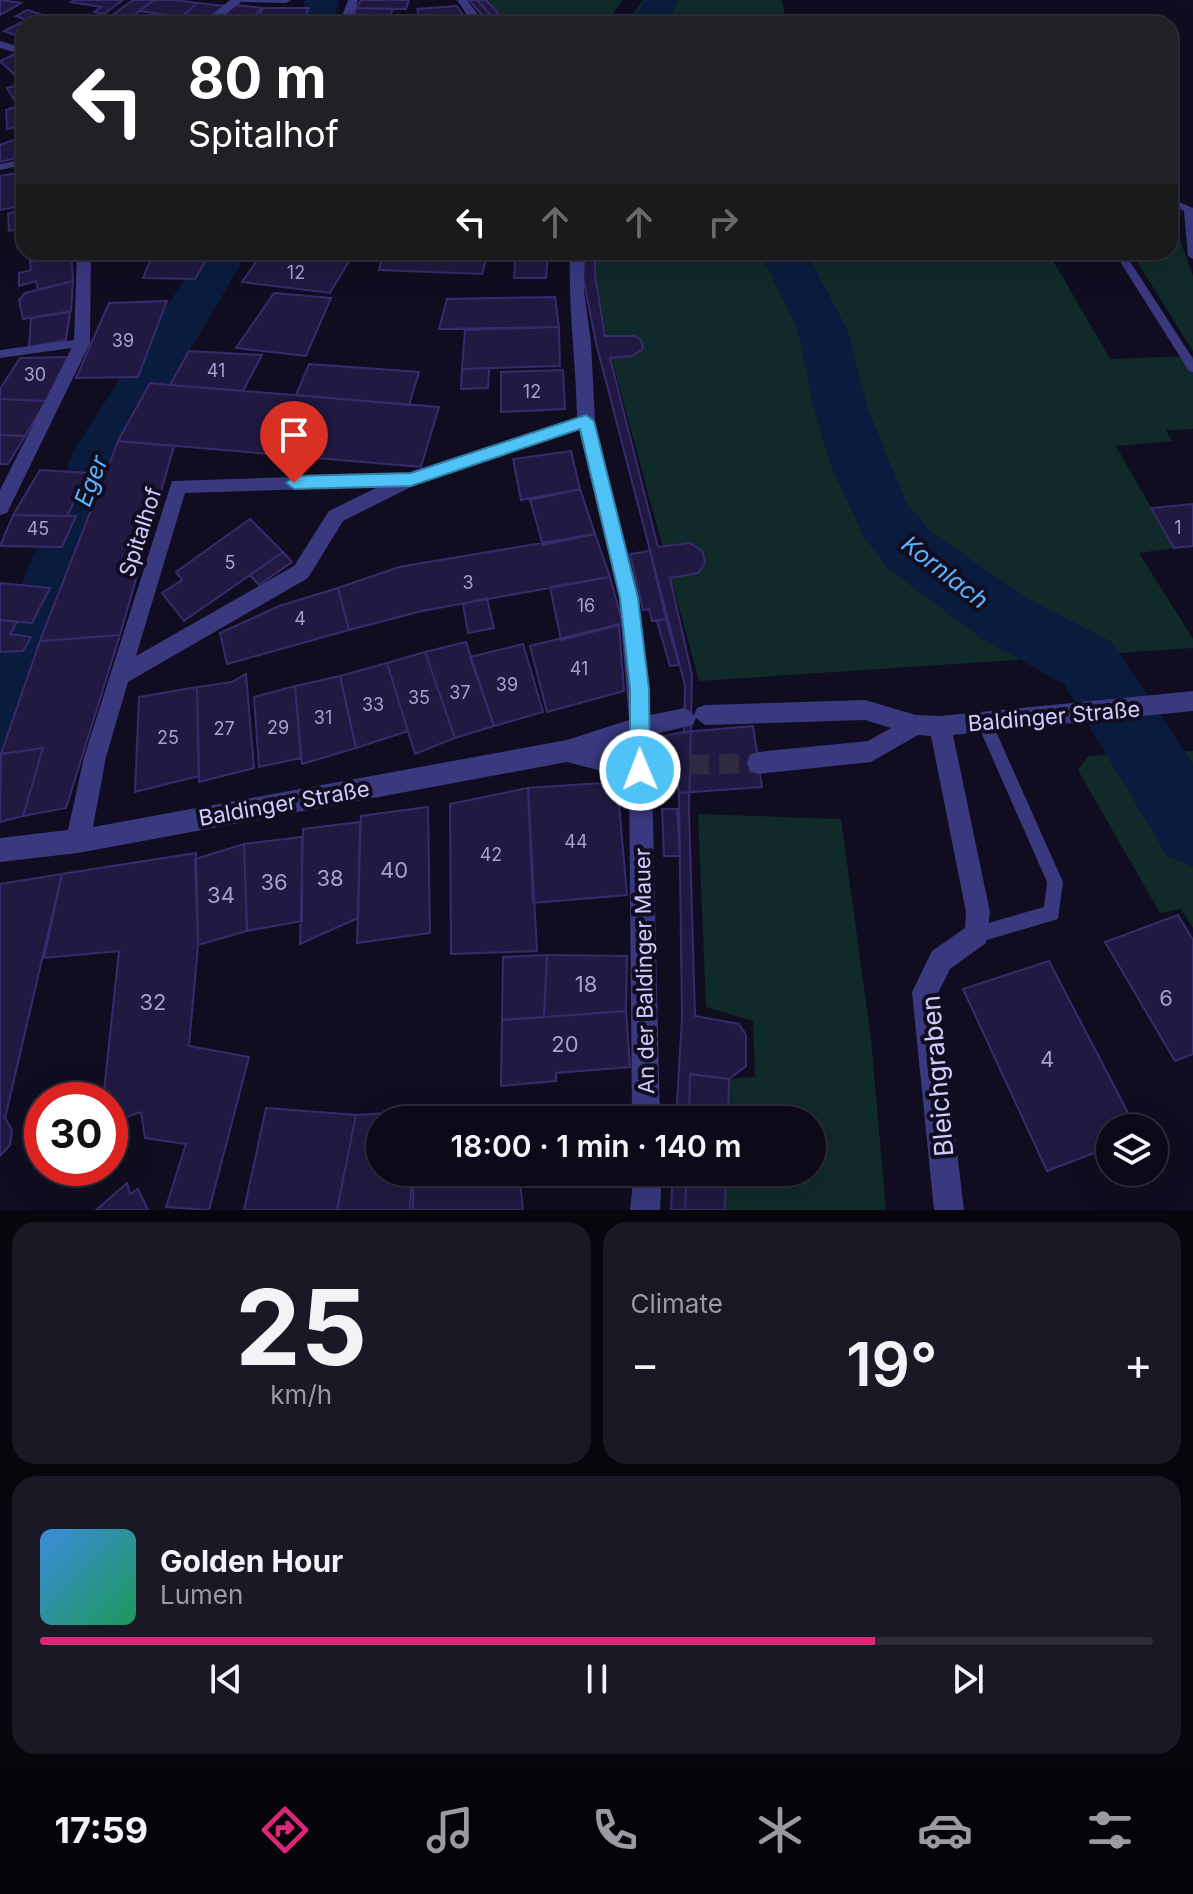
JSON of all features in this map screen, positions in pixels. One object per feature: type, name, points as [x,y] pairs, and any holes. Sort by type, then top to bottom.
[{"type":"street","points":[[216,16],[237,0]]},
{"type":"street","points":[[245,0],[286,0]]},
{"type":"street","points":[[0,508],[82,343],[84,260]]},
{"type":"street","name":"An der Baldinger Mauer","points":[[577,260],[576,290],[583,343],[586,421],[629,598],[640,727],[650,768],[646,1106]]},
{"type":"street","name":"Spitalhof","points":[[119,676],[301,572],[336,516],[411,479],[586,421]]},
{"type":"street","name":"Spitalhof","points":[[78,841],[95,757],[178,486],[411,479]]},
{"type":"street","name":"Baldinger Straße","points":[[0,850],[78,841],[567,751],[640,727],[695,716],[865,710],[916,725],[940,726],[1036,719],[1193,701]]},
{"type":"street","points":[[758,763],[871,751],[916,725]]},
{"type":"street","points":[[940,726],[978,912],[977,934]]},
{"type":"street","name":"Baldinger Straße","points":[[567,751],[650,768]]},
{"type":"street","name":"Bleichgraben","points":[[949,1210],[925,992],[941,960],[977,934]]},
{"type":"street","points":[[645,1210],[647,1186]]},
{"type":"lane","points":[[1178,204],[1189,209],[1193,256]]},
{"type":"lane","points":[[1124,260],[1193,368]]},
{"type":"lane","points":[[0,354],[82,343]]},
{"type":"lane","points":[[977,934],[1052,913],[1055,882],[985,723]]},
{"type":"green space","points":[[486,0],[623,0],[611,16],[501,16]]},
{"type":"green space","points":[[643,0],[782,0],[785,16],[631,16]]},
{"type":"green space","points":[[1178,234],[1193,276],[1193,351],[1136,260],[1178,260]]},
{"type":"green space","points":[[595,260],[1053,260],[1110,359],[1193,356],[1193,429],[1166,430],[1172,441],[1116,446],[1174,548],[1139,553],[1193,639],[1193,648],[699,681],[611,356],[595,275]]},
{"type":"green space","points":[[1193,751],[1193,928],[1181,909],[1160,913],[1078,770],[1089,756]]},
{"type":"green space","points":[[698,814],[841,819],[871,1039],[886,1210],[725,1210],[726,1186],[826,1186],[826,1106],[728,1106],[729,1079],[755,1077],[753,1021],[706,1007]]},
{"type":"building","points":[[2,0],[21,3],[0,15]]},
{"type":"building","points":[[123,0],[104,14],[94,12],[101,7],[71,2]]},
{"type":"building","points":[[133,0],[154,0],[133,16],[111,16]]},
{"type":"building","points":[[154,0],[197,3],[183,16],[139,11]]},
{"type":"building","points":[[361,0],[409,0],[406,9],[356,8]]},
{"type":"building","points":[[469,0],[477,0],[491,16],[483,16]]},
{"type":"building","points":[[477,0],[486,0],[501,16],[492,16]]},
{"type":"building","points":[[197,3],[226,6],[212,16],[183,16]]},
{"type":"building","points":[[235,5],[262,8],[254,16],[224,16]]},
{"type":"building","points":[[457,6],[463,16],[419,16],[417,9]]},
{"type":"building","points":[[263,8],[309,8],[306,16],[258,16]]},
{"type":"building","points":[[356,8],[393,9],[390,16],[354,16]]},
{"type":"building","points":[[27,10],[46,16],[16,16]]},
{"type":"building","points":[[16,25],[16,35],[4,31]]},
{"type":"building","points":[[16,53],[16,76],[0,61]]},
{"type":"building","points":[[16,85],[16,103],[7,88]]},
{"type":"building","points":[[16,107],[16,127],[7,129],[6,110]]},
{"type":"building","points":[[16,139],[16,158],[0,162],[0,145]]},
{"type":"building","points":[[16,173],[16,207],[0,210],[0,176]]},
{"type":"building","points":[[16,211],[16,230],[9,231],[8,214]]},
{"type":"building","points":[[72,260],[73,281],[38,290],[36,281],[19,286],[19,273],[31,270],[30,262]]},
{"type":"building","points":[[151,260],[205,262],[195,279],[143,278]]},
{"type":"building","points":[[257,260],[349,261],[330,293],[242,282]]},
{"type":"building","points":[[381,260],[486,260],[482,274],[379,270]]},
{"type":"building","points":[[515,260],[547,260],[546,278],[514,278]]},
{"type":"building","points":[[584,260],[595,260],[605,336],[635,336],[641,340],[643,349],[632,356],[610,358],[658,547],[690,543],[703,552],[705,563],[698,573],[670,578],[692,675],[689,810],[695,1016],[739,1024],[746,1035],[746,1066],[729,1079],[690,1074],[689,1106],[677,1106],[682,1018],[679,793],[678,787],[660,787],[656,738],[684,732],[685,685],[596,343],[583,277]]},
{"type":"building","points":[[73,281],[71,311],[23,319],[19,300],[25,293]]},
{"type":"building","points":[[274,293],[331,298],[306,356],[236,348]]},
{"type":"building","points":[[555,297],[559,327],[439,329],[447,299]]},
{"type":"building","points":[[167,301],[138,377],[76,378],[109,303]]},
{"type":"building","points":[[70,312],[66,340],[29,347],[31,318]]},
{"type":"building","points":[[559,327],[560,366],[462,369],[465,330]]},
{"type":"building","points":[[189,351],[262,355],[243,391],[170,385]]},
{"type":"building","points":[[69,357],[46,401],[0,399],[0,389],[20,358]]},
{"type":"building","points":[[309,364],[419,372],[409,405],[296,395]]},
{"type":"building","points":[[489,368],[488,388],[461,389],[462,369]]},
{"type":"building","points":[[563,370],[565,409],[501,412],[501,372]]},
{"type":"building","points":[[150,383],[439,407],[421,467],[118,441]]},
{"type":"building","points":[[0,399],[46,401],[25,436],[0,435]]},
{"type":"building","points":[[0,435],[25,436],[8,464],[0,464]]},
{"type":"building","points":[[118,441],[174,446],[120,635],[40,641]]},
{"type":"building","points":[[571,451],[580,489],[521,500],[513,459]]},
{"type":"building","points":[[40,470],[88,473],[67,516],[13,515]]},
{"type":"building","points":[[580,489],[595,534],[543,545],[530,500]]},
{"type":"building","points":[[1193,504],[1193,546],[1174,548],[1151,508]]},
{"type":"building","points":[[13,515],[76,516],[62,547],[0,546]]},
{"type":"building","points":[[250,519],[283,552],[184,621],[162,593],[182,580],[176,572]]},
{"type":"building","points":[[595,534],[610,577],[422,611],[349,630],[338,588],[399,567]]},
{"type":"building","points":[[650,551],[666,619],[652,621],[649,609],[643,610],[630,554]]},
{"type":"building","points":[[283,552],[292,562],[259,585],[250,575]]},
{"type":"building","points":[[610,577],[623,624],[561,640],[550,587]]},
{"type":"building","points":[[0,583],[50,588],[32,623],[0,620]]},
{"type":"building","points":[[338,588],[349,630],[227,664],[220,633],[279,606]]},
{"type":"building","points":[[487,598],[494,628],[468,633],[463,604]]},
{"type":"building","points":[[666,619],[679,665],[670,666],[657,621]]},
{"type":"building","points":[[0,620],[17,622],[10,634],[31,637],[23,651],[0,652]]},
{"type":"building","points":[[619,624],[624,691],[547,712],[530,646]]},
{"type":"building","points":[[120,635],[66,808],[23,816],[43,748],[1,754],[40,641]]},
{"type":"building","points":[[466,642],[494,726],[455,738],[425,652]]},
{"type":"building","points":[[523,644],[543,712],[494,726],[470,657]]},
{"type":"building","points":[[425,652],[455,738],[415,754],[387,663]]},
{"type":"building","points":[[387,663],[408,731],[356,748],[340,676]]},
{"type":"building","points":[[246,674],[254,768],[199,782],[197,687],[232,682]]},
{"type":"building","points":[[340,676],[356,748],[302,764],[295,686]]},
{"type":"building","points":[[295,686],[301,758],[259,767],[254,697]]},
{"type":"building","points":[[197,687],[199,776],[135,792],[139,697]]},
{"type":"building","points":[[753,726],[762,787],[679,793],[678,787],[660,787],[656,738],[684,732]]},
{"type":"building","points":[[43,748],[23,816],[0,822],[1,754]]},
{"type":"building","points":[[617,782],[627,895],[533,903],[528,788]]},
{"type":"building","points":[[528,788],[537,951],[451,954],[450,804]]},
{"type":"building","points":[[428,807],[430,933],[357,943],[361,816]]},
{"type":"building","points":[[662,809],[677,809],[680,856],[664,856]]},
{"type":"building","points":[[360,822],[358,918],[300,944],[303,829]]},
{"type":"building","points":[[302,837],[302,921],[247,931],[244,844]]},
{"type":"building","points":[[244,844],[247,931],[198,945],[195,859]]},
{"type":"building","points":[[196,853],[198,945],[189,1046],[249,1057],[209,1210],[166,1207],[186,1144],[145,1138],[141,1112],[128,1117],[128,1082],[105,1082],[119,951],[44,958],[62,874]]},
{"type":"building","points":[[62,874],[5,1118],[12,1130],[10,1145],[0,1156],[0,884]]},
{"type":"building","points":[[1178,915],[1193,940],[1193,1054],[1175,1061],[1105,942]]},
{"type":"building","points":[[547,955],[627,956],[626,1011],[544,1017]]},
{"type":"building","points":[[547,955],[544,1017],[502,1020],[503,957]]},
{"type":"building","points":[[1049,961],[1129,1114],[1096,1114],[1096,1152],[1047,1171],[963,989]]},
{"type":"building","points":[[626,1011],[630,1067],[556,1073],[556,1081],[501,1086],[502,1020]]},
{"type":"building","points":[[690,1074],[729,1079],[728,1106],[689,1106]]},
{"type":"building","points":[[266,1108],[356,1115],[337,1210],[244,1210]]},
{"type":"building","points":[[366,1114],[366,1186],[411,1186],[410,1210],[337,1210],[356,1115]]},
{"type":"building","points":[[124,1186],[128,1186],[130,1194],[138,1189],[148,1210],[96,1210]]},
{"type":"building","points":[[413,1186],[520,1186],[523,1210],[413,1210]]},
{"type":"building","points":[[672,1186],[686,1186],[685,1210],[671,1210]]},
{"type":"building","points":[[686,1186],[726,1186],[725,1210],[685,1210]]},
{"type":"waterway","name":"Eger","points":[[317,16],[322,0]]},
{"type":"waterway","name":"Kornlach","points":[[653,16],[662,0]]},
{"type":"waterway","name":"Eger","points":[[0,730],[102,450],[220,260]]},
{"type":"waterway","name":"Kornlach","points":[[787,260],[823,331],[840,406],[861,469],[884,518],[909,550],[1004,618],[1088,663],[1193,830]]},
{"type":"tunnel","points":[[659,766],[758,763]]},
{"type":"route","points":[[294,483],[411,479],[586,421],[629,598],[639,689],[640,770]]}]
